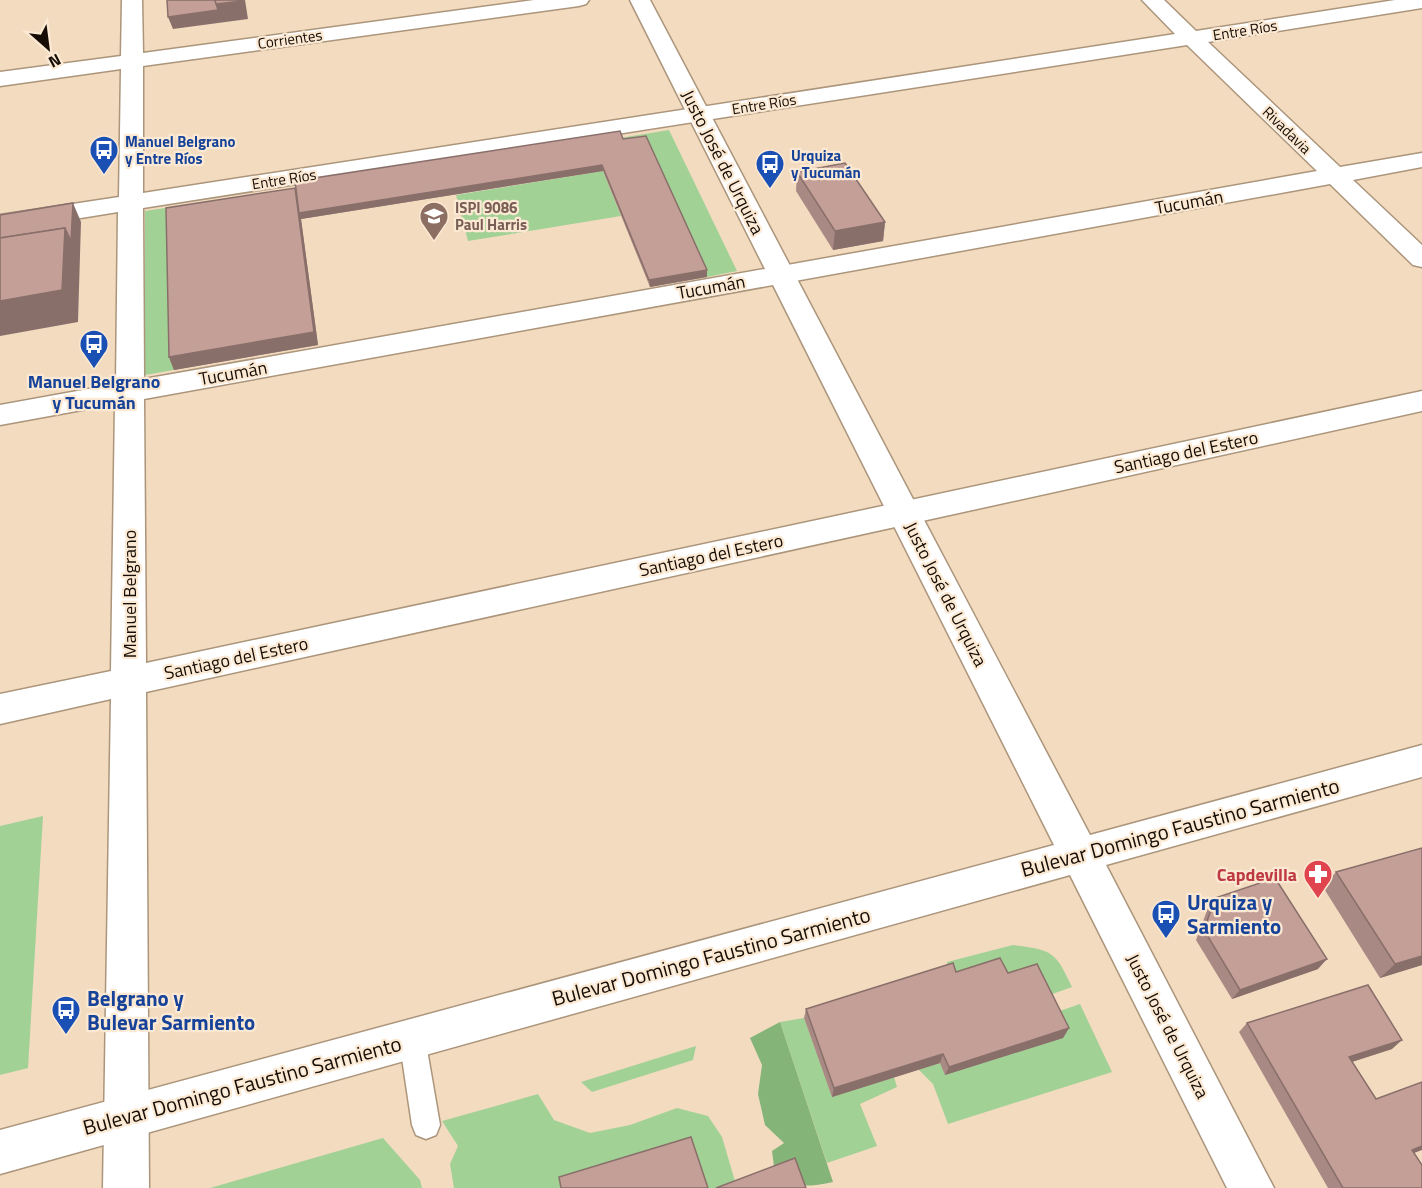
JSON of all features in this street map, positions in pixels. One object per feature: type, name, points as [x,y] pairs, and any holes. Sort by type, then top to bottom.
[{"type":"street","name":"Manuel Belgrano","points":[[126,1188],[132,0]]},
{"type":"street","name":"Corrientes","points":[[0,79],[579,0]]},
{"type":"street","name":"Justo José de Urquiza","points":[[640,0],[1251,1188]]},
{"type":"street","name":"Rivadavia","points":[[1152,0],[1422,259]]},
{"type":"street","name":"Entre Ríos","points":[[0,222],[1422,2]]},
{"type":"street","name":"Tucumán","points":[[0,415],[1422,160]]},
{"type":"street","name":"Santiago del Estero","points":[[0,709],[1422,401]]},
{"type":"street","name":"Bulevar Domingo Faustino Sarmiento","points":[[0,1152],[1422,761]]},
{"type":"lane","points":[[412,1038],[426,1125]]},
{"type":"green space","points":[[669,130],[737,271],[707,277],[693,246],[620,138]]},
{"type":"green space","points":[[603,171],[621,216],[468,241],[456,195]]},
{"type":"green space","points":[[297,188],[298,201],[174,370],[145,375],[145,211]]},
{"type":"green space","points":[[43,816],[28,1068],[0,1075],[0,826]]},
{"type":"green space","points":[[1013,945],[1051,954],[1061,966],[1072,987],[1044,997],[949,973],[947,962]]},
{"type":"green space","points":[[1080,1004],[1112,1072],[948,1124],[933,1084],[918,1069],[940,1063],[946,1075],[1051,1014]]},
{"type":"green space","points":[[804,1018],[832,1096],[894,1077],[897,1087],[860,1104],[877,1146],[827,1163],[780,1022]]},
{"type":"green space","points":[[780,1022],[833,1182],[803,1185],[790,1182],[775,1174],[772,1151],[784,1143],[765,1125],[758,1094],[762,1065],[750,1038]]},
{"type":"green space","points":[[696,1046],[693,1060],[592,1092],[581,1082]]},
{"type":"green space","points":[[538,1094],[554,1120],[590,1133],[630,1125],[677,1108],[708,1116],[722,1137],[737,1188],[454,1188],[450,1164],[458,1146],[442,1121]]},
{"type":"green space","points":[[383,1138],[420,1180],[422,1188],[210,1188]]},
{"type":"building","points":[[167,0],[215,0],[218,10],[168,17]]},
{"type":"building","points":[[215,0],[243,0],[243,1],[216,4]]},
{"type":"building","points":[[620,131],[623,139],[646,136],[707,270],[649,280],[602,165],[299,213],[295,181]]},
{"type":"building","points":[[845,163],[885,222],[835,231],[797,172]]},
{"type":"building","points":[[295,188],[314,332],[169,357],[166,208]]},
{"type":"building","points":[[73,203],[71,241],[65,228],[0,238],[0,215]]},
{"type":"building","points":[[65,228],[62,290],[0,301],[0,238]]},
{"type":"building","points":[[1422,848],[1422,956],[1395,964],[1336,872]]},
{"type":"building","points":[[1275,878],[1327,959],[1240,990],[1204,930],[1215,898]]},
{"type":"building","points":[[1000,958],[1008,973],[1037,964],[1069,1028],[949,1067],[943,1054],[834,1088],[806,1009],[953,963],[956,972]]},
{"type":"building","points":[[1368,985],[1402,1040],[1349,1057],[1376,1099],[1422,1082],[1422,1146],[1412,1150],[1422,1165],[1422,1188],[1343,1188],[1247,1023]]},
{"type":"building","points":[[691,1137],[708,1188],[561,1188],[559,1177]]},
{"type":"building","points":[[795,1158],[806,1188],[716,1188]]},
{"type":"place","name":"Manuel Belgrano y Entre Ríos","points":[[104,176]]},
{"type":"place","name":"Urquiza y Tucumán","points":[[770,190]]},
{"type":"place","name":"ISPI 9086 Paul Harris","points":[[434,242]]},
{"type":"place","name":"Manuel Belgrano y Tucumán","points":[[94,370]]},
{"type":"place","name":"Capdevilla","points":[[1318,900]]},
{"type":"place","name":"Urquiza y Sarmiento","points":[[1166,940]]},
{"type":"place","name":"Belgrano y Bulevar Sarmiento","points":[[66,1036]]}]
